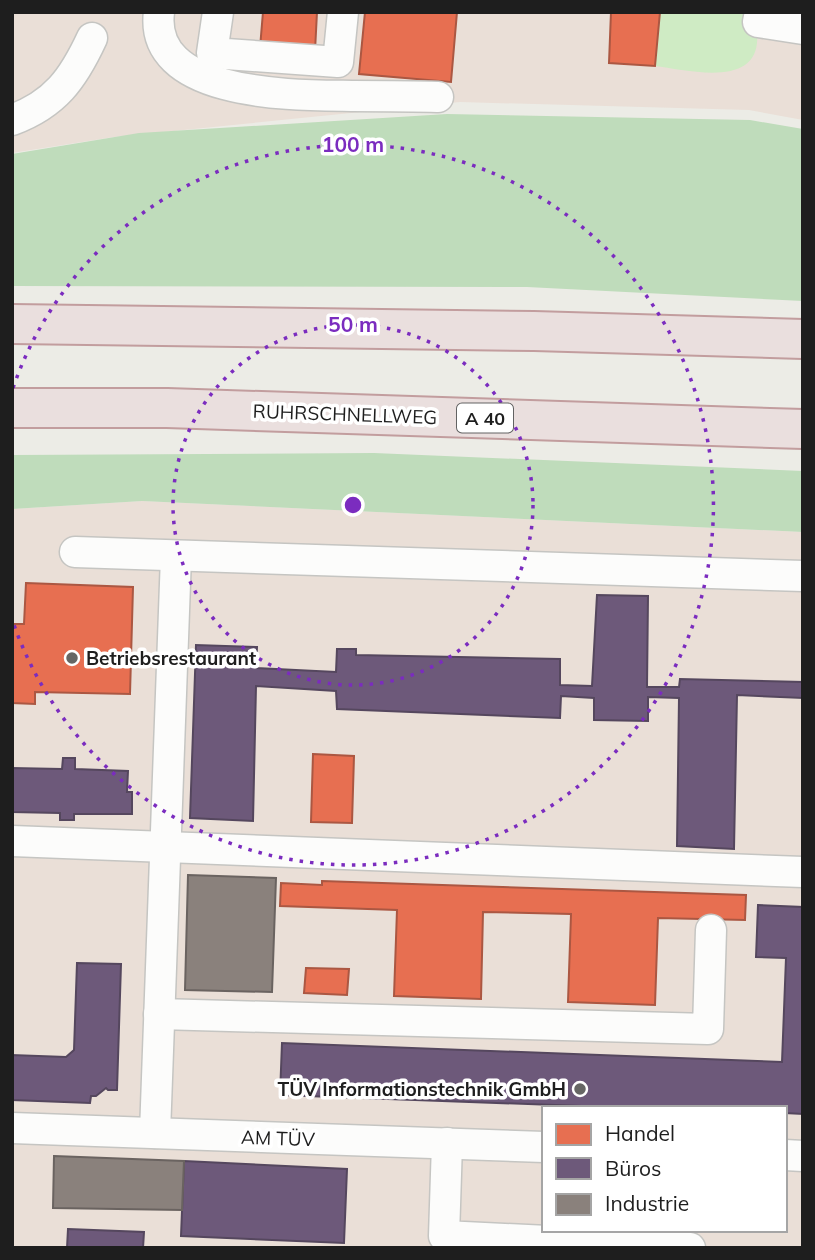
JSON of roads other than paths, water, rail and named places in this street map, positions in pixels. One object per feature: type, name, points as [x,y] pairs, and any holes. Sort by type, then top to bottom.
[{"type":"highway","points":[[12,324],[534,331],[803,339]]},
{"type":"highway","name":"RUHRSCHNELLWEG","points":[[12,408],[167,408],[803,429]]},
{"type":"lane","points":[[159,12],[160,38],[167,51],[191,70],[211,80],[268,93],[438,97]]},
{"type":"lane","points":[[212,53],[218,12]]},
{"type":"lane","points":[[167,51],[338,62],[343,12]]},
{"type":"lane","points":[[760,12],[758,22],[803,29]]},
{"type":"lane","points":[[12,120],[32,113],[59,92],[78,68],[92,38]]},
{"type":"lane","points":[[75,552],[803,576]]},
{"type":"lane","points":[[155,1133],[176,556]]},
{"type":"lane","points":[[12,841],[803,872]]},
{"type":"lane","points":[[159,1014],[708,1029],[711,930]]},
{"type":"lane","name":"AM TÜV","points":[[12,1128],[542,1147]]},
{"type":"lane","points":[[447,1143],[444,1236],[690,1248]]},
{"type":"place","name":"Betriebsrestaurant","points":[[72,658]]},
{"type":"place","name":"TÜV Informationstechnik GmbH","points":[[580,1089]]}]
